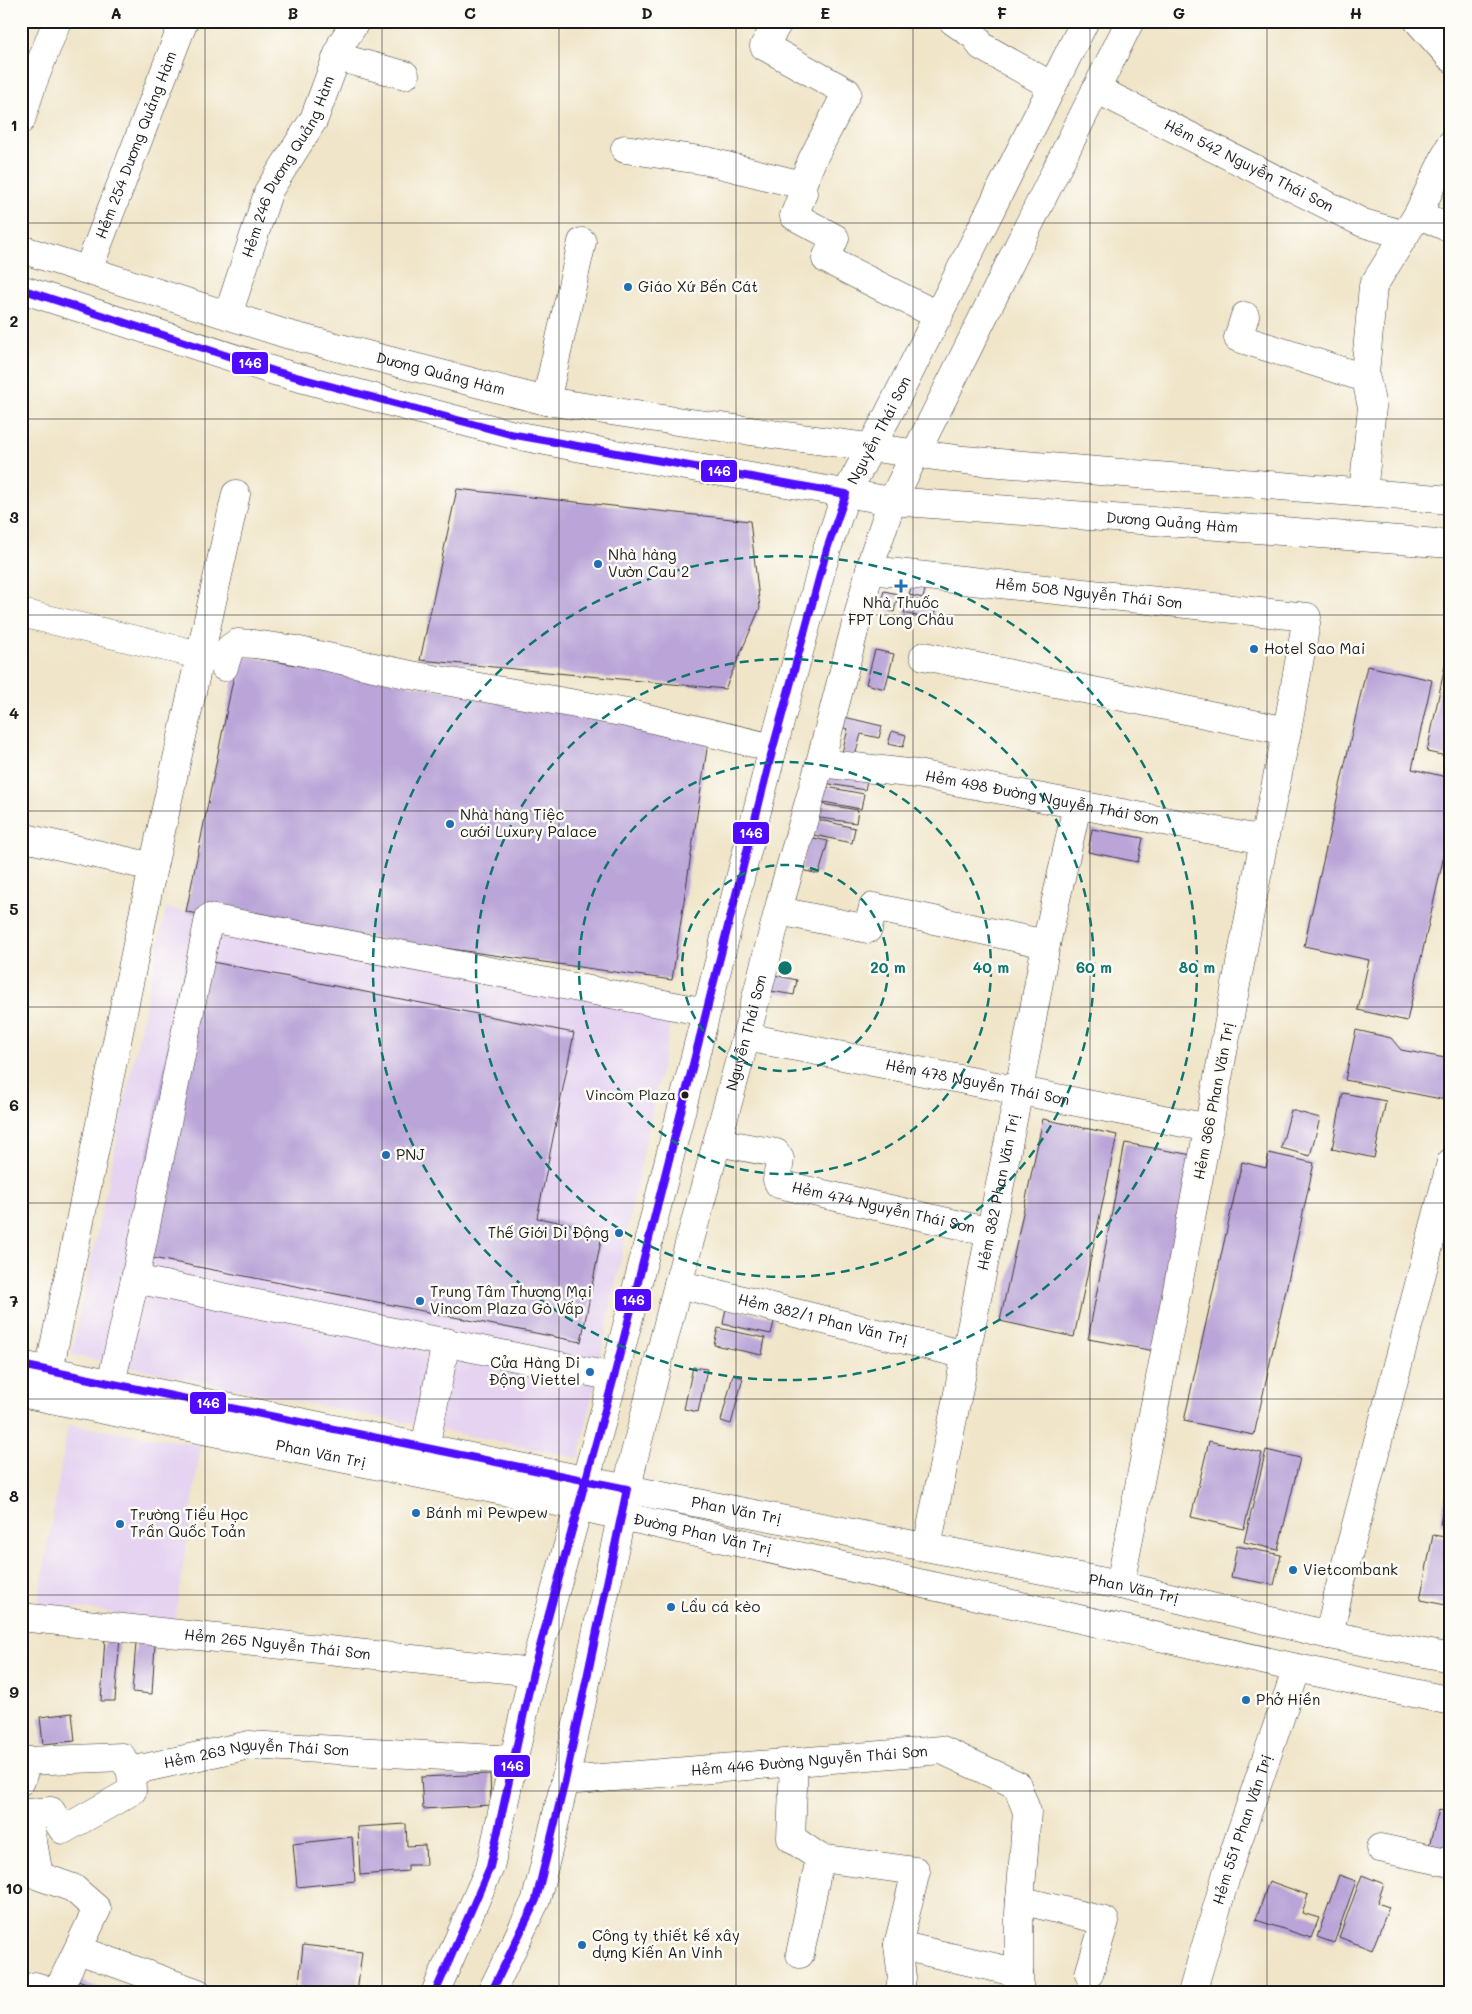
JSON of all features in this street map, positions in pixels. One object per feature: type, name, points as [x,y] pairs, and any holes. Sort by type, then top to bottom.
[{"type":"main road","points":[[21,120],[27,80],[57,21]]},
{"type":"main road","name":"Hẻm 254 Dương Quảng Hàm","points":[[88,270],[184,21]]},
{"type":"main road","name":"Hẻm 246 Dương Quảng Hàm","points":[[228,315],[269,190],[314,119],[342,43],[356,21]]},
{"type":"main road","points":[[779,21],[764,46],[847,92],[812,160],[802,185],[803,193],[794,216],[835,238],[826,259],[938,316]]},
{"type":"main road","points":[[952,21],[976,37],[982,46],[1052,86]]},
{"type":"main road","name":"Nguyễn Thái Sơn","points":[[435,1993],[490,1867],[533,1672],[614,1376],[773,748],[827,549],[846,494],[938,316],[1085,21]]},
{"type":"main road","name":"Nguyễn Thái Sơn","points":[[491,1993],[536,1900],[565,1781],[620,1517],[678,1284],[820,763],[870,570],[892,501],[1130,21]]},
{"type":"main road","points":[[1418,21],[1451,58]]},
{"type":"main road","points":[[338,57],[404,74]]},
{"type":"main road","name":"Hẻm 542 Nguyễn Thái Sơn","points":[[1096,89],[1363,223],[1412,224],[1451,230]]},
{"type":"main road","points":[[1363,493],[1372,407],[1365,374],[1373,286],[1412,224],[1451,144]]},
{"type":"main road","points":[[625,149],[707,161],[802,185]]},
{"type":"main road","points":[[546,401],[582,242]]},
{"type":"main road","name":"Dương Quảng Hàm","points":[[21,249],[286,334],[546,401],[914,454]]},
{"type":"main road","points":[[21,289],[274,371],[510,434],[846,494]]},
{"type":"main road","points":[[1245,316],[1238,338],[1355,375],[1365,374]]},
{"type":"main road","points":[[914,454],[1451,500]]},
{"type":"main road","points":[[32,1396],[49,1371],[153,867],[212,661],[236,494]]},
{"type":"main road","name":"Dương Quảng Hàm","points":[[846,494],[892,501],[1451,544]]},
{"type":"main road","name":"Hẻm 508 Nguyễn Thái Sơn","points":[[870,570],[1307,617]]},
{"type":"main road","points":[[21,613],[212,661],[237,643],[290,649],[411,675],[626,713],[773,748]]},
{"type":"main road","name":"Hẻm 366 Phan Văn Trị","points":[[1120,1585],[1287,730],[1307,617]]},
{"type":"main road","points":[[924,656],[1287,730]]},
{"type":"main road","name":"Hẻm 498 Đường Nguyễn Thái Sơn","points":[[820,763],[917,774],[1077,806],[1264,840]]},
{"type":"main road","name":"Hẻm 382 Phan Văn Trị","points":[[927,1548],[1019,1090],[1046,944],[1077,806]]},
{"type":"main road","points":[[21,837],[153,867]]},
{"type":"main road","points":[[779,911],[868,929],[873,907],[1046,944]]},
{"type":"main road","points":[[111,1383],[135,1279],[208,918],[706,1012]]},
{"type":"main road","name":"Hẻm 478 Nguyễn Thái Sơn","points":[[746,1037],[1210,1128]]},
{"type":"main road","name":"Hẻm 474 Nguyễn Thái Sơn","points":[[717,1142],[776,1153],[780,1159],[777,1180],[779,1184],[991,1232]]},
{"type":"main road","points":[[1296,1668],[1328,1635],[1451,1162]]},
{"type":"main road","points":[[135,1279],[614,1376]]},
{"type":"main road","name":"Hẻm 382/1 Phan Văn Trị","points":[[678,1284],[966,1355]]},
{"type":"main road","points":[[425,1448],[446,1342]]},
{"type":"main road","name":"Phan Văn Trị","points":[[21,1365],[627,1489],[1120,1585],[1328,1635],[1451,1658]]},
{"type":"main road","name":"Phan Văn Trị","points":[[32,1396],[577,1506],[620,1517]]},
{"type":"main road","name":"Đường Phan Văn Trị","points":[[620,1517],[1296,1668]]},
{"type":"main road","name":"Hẻm 265 Nguyễn Thái Sơn","points":[[21,1617],[533,1672]]},
{"type":"main road","points":[[1296,1668],[1451,1701]]},
{"type":"main road","name":"Hẻm 551 Phan Văn Trị","points":[[1192,1993],[1227,1873],[1296,1668]]},
{"type":"main road","name":"Hẻm 263 Nguyễn Thái Sơn","points":[[131,1771],[249,1745],[514,1760]]},
{"type":"main road","name":"Hẻm 446 Đường Nguyễn Thái Sơn","points":[[565,1781],[942,1750],[1017,1785],[1026,1812],[1020,1900],[1019,1983]]},
{"type":"main road","points":[[23,1766],[122,1757],[131,1771],[132,1791],[63,1830],[51,1810],[23,1808],[39,1876],[73,1888],[97,1909],[79,1950],[50,1990]]},
{"type":"main road","points":[[794,1762],[791,1838],[820,1858],[916,1871],[898,1945],[902,1978],[899,1993]]},
{"type":"main road","points":[[1380,1848],[1451,1863]]},
{"type":"main road","points":[[800,1954],[820,1858]]},
{"type":"main road","points":[[1020,1900],[1105,1921],[1088,1974]]},
{"type":"main road","points":[[898,1945],[1019,1983]]},
{"type":"main road","points":[[79,1950],[198,1993]]},
{"type":"shaded area","name":"Vincom Plaza","points":[[166,908],[673,1012],[579,1458],[71,1355]]},
{"type":"shaded area","name":"Trường Tiểu Học Trần Quốc Toản","points":[[68,1425],[201,1445],[175,1621],[38,1603]]},
{"type":"building","name":"Nhà hàng Vườn Cau 2","points":[[457,489],[750,521],[760,608],[725,689],[420,660]]},
{"type":"building","points":[[914,575],[928,579],[923,598],[909,595]]},
{"type":"building","points":[[1449,580],[1451,580],[1451,608],[1447,608]]},
{"type":"building","points":[[884,591],[898,594],[894,612],[879,608]]},
{"type":"building","points":[[908,598],[936,605],[933,620],[904,613]]},
{"type":"building","points":[[875,650],[894,654],[885,689],[866,684]]},
{"type":"building","name":"Nhà hàng Tiệc cưới Luxury Palace","points":[[238,655],[709,736],[672,980],[186,912]]},
{"type":"building","points":[[1447,656],[1451,657],[1451,757],[1427,752]]},
{"type":"building","points":[[1367,666],[1432,680],[1412,769],[1451,778],[1451,824],[1407,1021],[1358,1010],[1369,960],[1304,946]]},
{"type":"building","points":[[836,715],[882,726],[879,738],[861,734],[855,756],[842,753],[848,729],[833,725]]},
{"type":"building","points":[[892,731],[906,735],[903,747],[888,744]]},
{"type":"building","points":[[826,768],[868,775],[865,790],[824,783]]},
{"type":"building","points":[[821,786],[864,794],[861,809],[818,801]]},
{"type":"building","points":[[815,803],[858,810],[856,823],[813,817]]},
{"type":"building","points":[[812,818],[855,828],[852,843],[809,834]]},
{"type":"building","points":[[1092,829],[1143,838],[1138,862],[1088,852]]},
{"type":"building","points":[[809,837],[828,841],[819,874],[801,870]]},
{"type":"building","points":[[187,957],[574,1033],[537,1218],[603,1230],[581,1342],[127,1253]]},
{"type":"building","points":[[774,975],[797,980],[794,995],[771,991]]},
{"type":"building","points":[[1356,1030],[1391,1038],[1401,1050],[1451,1059],[1451,1080],[1446,1100],[1345,1080]]},
{"type":"building","points":[[1343,1093],[1386,1101],[1374,1158],[1332,1149]]},
{"type":"building","points":[[1291,1110],[1320,1118],[1310,1156],[1281,1148]]},
{"type":"building","points":[[1043,1119],[1117,1135],[1074,1337],[1000,1321]]},
{"type":"building","points":[[1125,1143],[1192,1155],[1155,1351],[1088,1339]]},
{"type":"building","points":[[1269,1153],[1314,1163],[1254,1435],[1184,1421],[1242,1162],[1266,1168]]},
{"type":"building","points":[[726,1308],[775,1318],[771,1334],[723,1324]]},
{"type":"building","points":[[718,1328],[765,1338],[762,1355],[714,1345]]},
{"type":"building","points":[[693,1367],[707,1369],[698,1412],[684,1409]]},
{"type":"building","points":[[733,1375],[743,1378],[731,1424],[721,1421]]},
{"type":"building","points":[[1209,1441],[1262,1453],[1244,1529],[1191,1517]]},
{"type":"building","points":[[1266,1450],[1300,1458],[1278,1550],[1244,1542]]},
{"type":"building","points":[[1451,1476],[1451,1526],[1440,1524]]},
{"type":"building","points":[[1433,1535],[1451,1538],[1451,1606],[1420,1600]]},
{"type":"building","points":[[1237,1546],[1281,1555],[1274,1585],[1231,1577]]},
{"type":"building","points":[[105,1637],[120,1637],[115,1701],[101,1701]]},
{"type":"building","points":[[136,1643],[155,1644],[152,1694],[132,1692]]},
{"type":"building","points":[[72,1713],[75,1741],[43,1744],[40,1717]]},
{"type":"building","points":[[490,1774],[491,1805],[423,1809],[421,1777]]},
{"type":"building","points":[[1439,1810],[1451,1813],[1451,1860],[1427,1853]]},
{"type":"building","points":[[406,1824],[407,1846],[425,1845],[426,1865],[408,1865],[408,1871],[360,1875],[358,1827]]},
{"type":"building","points":[[352,1837],[355,1881],[297,1887],[293,1844]]},
{"type":"building","points":[[1339,1875],[1356,1881],[1334,1943],[1317,1937]]},
{"type":"building","points":[[1362,1875],[1384,1884],[1377,1903],[1389,1907],[1372,1950],[1339,1937]]},
{"type":"building","points":[[1269,1881],[1308,1895],[1302,1913],[1319,1918],[1311,1938],[1256,1920]]},
{"type":"building","points":[[303,1945],[362,1952],[357,1993],[298,1993]]},
{"type":"building","points":[[78,1980],[113,1993],[73,1993]]},
{"type":"transit line","name":"146","points":[[21,289],[274,371],[510,434],[846,494],[827,549],[773,748],[614,1377],[533,1672],[490,1867],[435,1993]]},
{"type":"transit line","name":"146","points":[[21,1365],[627,1489],[565,1781],[536,1900],[491,1993]]},
{"type":"place","name":"Giáo Xứ Bến Cát","points":[[628,287]]},
{"type":"place","name":"Nhà hàng Vườn Cau 2","points":[[598,564]]},
{"type":"place","name":"Nhà Thuốc FPT Long Châu","points":[[901,586]]},
{"type":"place","name":"Hotel Sao Mai","points":[[1254,649]]},
{"type":"place","name":"Nhà hàng Tiệc cưới Luxury Palace","points":[[450,824]]},
{"type":"place","name":"Vincom Plaza","points":[[685,1095]]},
{"type":"place","name":"PNJ","points":[[386,1155]]},
{"type":"place","name":"Thế Giới Di Động","points":[[619,1233]]},
{"type":"place","name":"Trung Tâm Thương Mại Vincom Plaza Gò Vấp","points":[[420,1301]]},
{"type":"place","name":"Cửa Hàng Di Động Viettel","points":[[590,1372]]},
{"type":"place","name":"Bánh mì Pewpew","points":[[416,1513]]},
{"type":"place","name":"Trường Tiểu Học Trần Quốc Toản","points":[[120,1524]]},
{"type":"place","name":"Vietcombank","points":[[1293,1570]]},
{"type":"place","name":"Lẩu cá kèo","points":[[671,1607]]},
{"type":"place","name":"Phở Hiền","points":[[1246,1700]]},
{"type":"place","name":"Công ty thiết kế xây dựng Kiến An Vinh","points":[[582,1945]]}]
